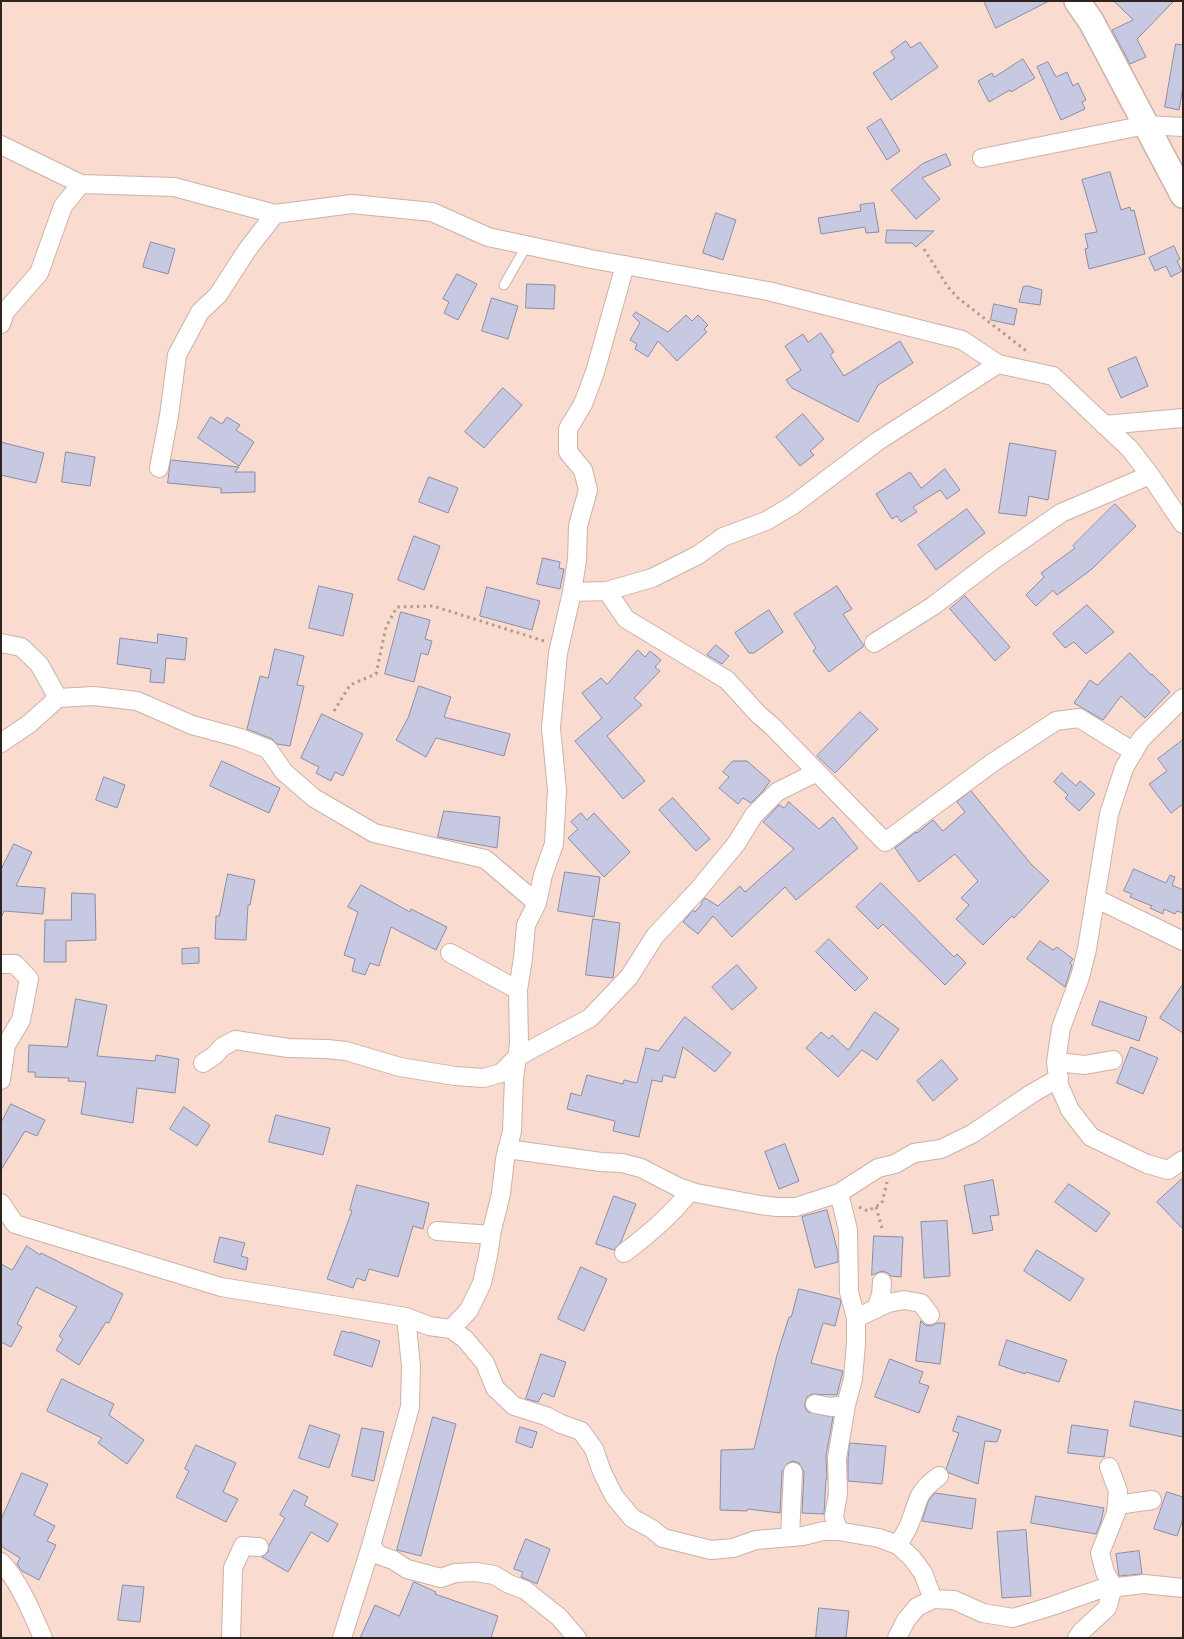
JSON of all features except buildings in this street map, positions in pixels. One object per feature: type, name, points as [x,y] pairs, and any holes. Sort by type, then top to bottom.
[{"type":"street","points":[[1077,1],[1091,22],[1183,195]]},
{"type":"street","points":[[982,158],[1146,125],[1183,127]]},
{"type":"street","points":[[1,145],[81,184],[174,187],[275,214],[352,204],[432,212],[488,237],[625,265],[768,291],[962,340],[998,364],[1053,376],[1130,449],[1183,524]]},
{"type":"street","points":[[1,324],[5,312],[39,273],[63,206],[81,184]]},
{"type":"street","points":[[159,468],[169,416],[177,355],[200,312],[218,294],[247,250],[275,214]]},
{"type":"street","points":[[452,1329],[469,1310],[482,1283],[501,1194],[507,1148],[512,1131],[514,1078],[519,1044],[518,990],[526,926],[538,903],[543,875],[554,844],[557,790],[551,728],[560,646],[577,560],[578,526],[588,490],[583,470],[568,452],[568,429],[583,404],[595,372],[625,265]]},
{"type":"street","points":[[572,592],[607,591],[652,578],[698,555],[723,537],[766,521],[793,505],[878,440],[998,364]]},
{"type":"street","points":[[1104,425],[1183,418]]},
{"type":"street","points":[[874,643],[933,606],[992,561],[1061,513],[1150,475]]},
{"type":"street","points":[[607,591],[626,619],[728,680],[759,715],[885,842],[992,763],[1056,721],[1079,718],[1134,752]]},
{"type":"street","points":[[1,643],[21,647],[39,664],[58,698]]},
{"type":"street","points":[[1,743],[29,724],[58,698],[94,696],[136,701],[192,725],[240,738],[268,749],[284,772],[314,798],[374,833],[485,859],[538,903]]},
{"type":"street","points":[[1178,1167],[1147,1164],[1091,1137],[1070,1110],[1059,1085],[1057,1070],[1061,1028],[1080,977],[1087,949],[1108,814],[1124,768],[1141,738],[1183,698]]},
{"type":"street","points":[[203,1063],[215,1055],[222,1047],[235,1040],[288,1048],[327,1049],[346,1052],[400,1067],[464,1077],[484,1078],[501,1073],[517,1057],[590,1018],[628,977],[655,936],[698,890],[736,844],[754,815],[777,792],[817,772]]},
{"type":"street","points":[[1095,898],[1183,941]]},
{"type":"street","points":[[450,953],[518,990]]},
{"type":"street","points":[[1,964],[15,964],[28,979],[21,1020],[6,1045],[1,1080]]},
{"type":"street","points":[[507,1148],[601,1162],[622,1163],[641,1168],[690,1191],[776,1207],[796,1207],[839,1193],[878,1168],[895,1164],[914,1153],[941,1149],[972,1134],[1031,1094],[1057,1070],[1113,1060]]},
{"type":"street","points":[[624,1253],[642,1240],[674,1210],[690,1191]]},
{"type":"street","points":[[838,1531],[834,1516],[838,1494],[837,1458],[846,1406],[853,1379],[856,1343],[856,1318],[849,1292],[848,1230],[839,1193]]},
{"type":"street","points":[[1,1203],[8,1222],[221,1287],[399,1315],[429,1326],[452,1329],[465,1339],[485,1363],[495,1388],[514,1406],[546,1416],[581,1431],[594,1449],[602,1472],[614,1496],[632,1518],[652,1529],[663,1538],[711,1550],[733,1548],[756,1540],[790,1537],[823,1531],[838,1531],[879,1538],[898,1545],[912,1558],[923,1573],[933,1599]]},
{"type":"street","points":[[437,1232],[492,1235]]},
{"type":"street","points":[[876,1309],[881,1295],[882,1282]]},
{"type":"street","points":[[856,1318],[888,1303],[904,1300],[921,1303],[930,1315]]},
{"type":"street","points":[[342,1638],[371,1546],[410,1407],[411,1366],[406,1317]]},
{"type":"street","points":[[815,1404],[831,1407],[846,1406]]},
{"type":"street","points":[[1077,1638],[1095,1630],[1107,1608],[1113,1587],[1105,1572],[1100,1553],[1116,1514],[1117,1505],[1118,1491],[1109,1467]]},
{"type":"street","points":[[790,1537],[793,1472]]},
{"type":"street","points":[[898,1545],[909,1525],[917,1500],[925,1486],[939,1476]]},
{"type":"street","points":[[1117,1505],[1152,1500]]},
{"type":"street","points":[[231,1638],[233,1568],[242,1546],[259,1547]]},
{"type":"street","points":[[371,1546],[379,1556],[393,1560],[407,1569],[441,1578],[455,1573],[476,1572],[494,1576],[532,1595],[577,1638]]},
{"type":"street","points":[[1,1562],[7,1568],[31,1610],[43,1638]]},
{"type":"street","points":[[897,1638],[906,1620],[917,1607],[933,1599],[954,1600],[983,1613],[1013,1618],[1100,1589],[1144,1584],[1183,1588]]},
{"type":"lane","points":[[504,285],[527,245]]},
{"type":"path","points":[[924,249],[948,287],[958,298],[1033,356],[1053,376]]},
{"type":"path","points":[[334,711],[350,685],[376,674],[386,627],[397,607],[434,606],[560,646]]},
{"type":"path","points":[[839,1193],[856,1206],[868,1212],[882,1203],[887,1186],[886,1166]]},
{"type":"path","points":[[876,1207],[882,1228]]}]
